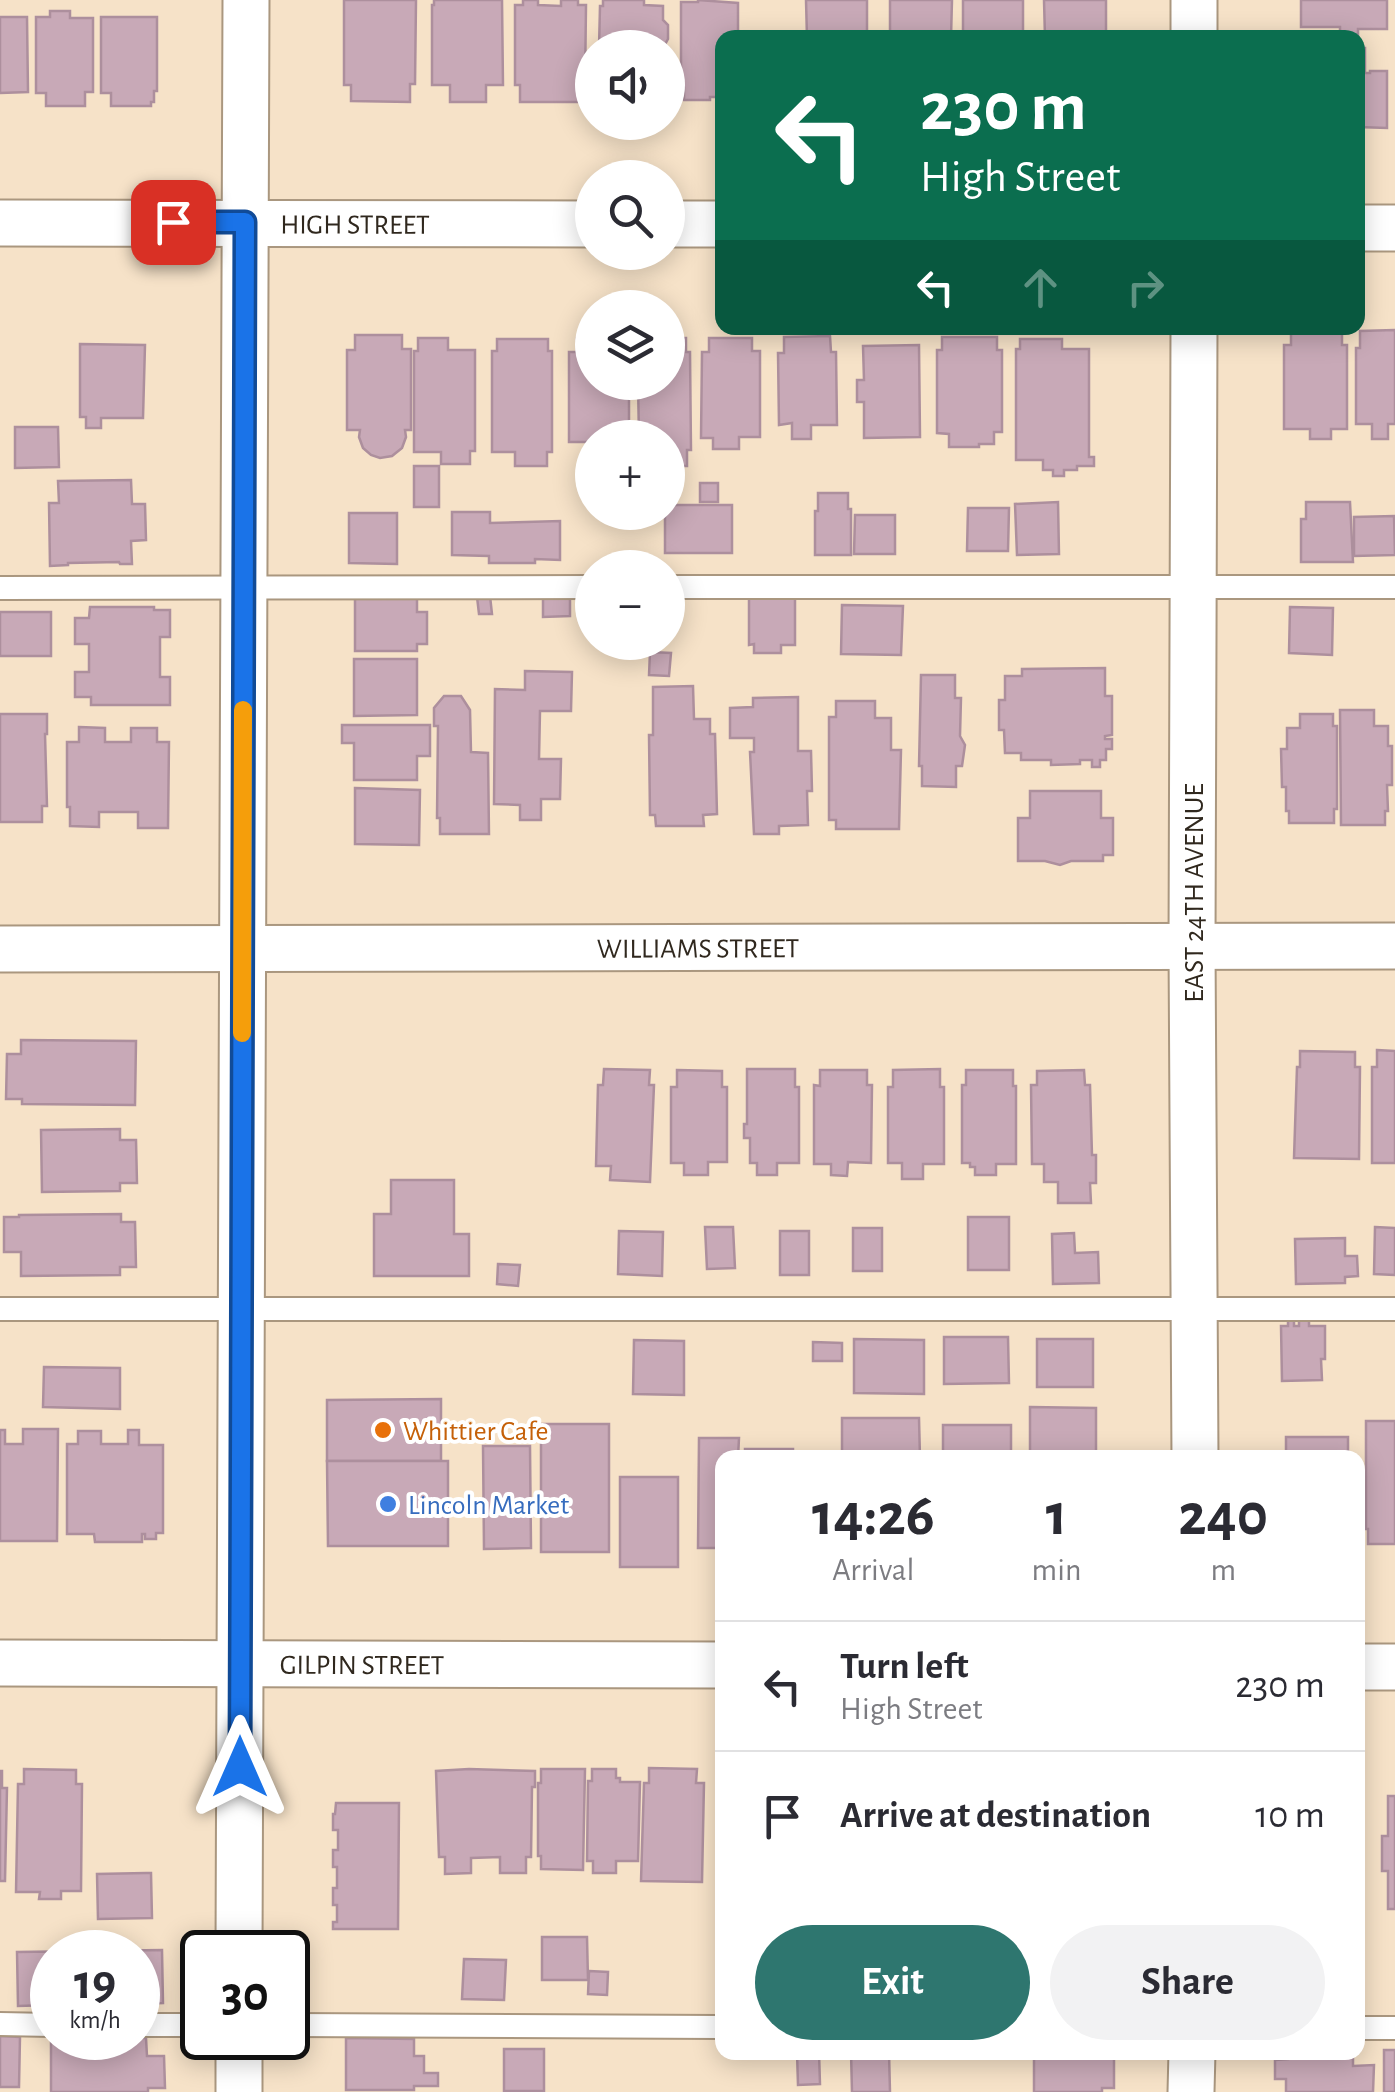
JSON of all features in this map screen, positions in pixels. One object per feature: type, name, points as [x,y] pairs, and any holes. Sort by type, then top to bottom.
[{"type":"street","points":[[239,1930],[246,0]]},
{"type":"street","points":[[1194,0],[1194,30]]},
{"type":"street","name":"HIGH STREET","points":[[0,223],[575,224]]},
{"type":"street","points":[[685,224],[715,224]]},
{"type":"street","points":[[1365,228],[1395,228]]},
{"type":"street","name":"EAST 24TH AVENUE","points":[[1194,335],[1194,1450]]},
{"type":"street","name":"WILLIAMS STREET","points":[[0,948],[1395,946]]},
{"type":"street","name":"GILPIN STREET","points":[[0,1663],[715,1666]]},
{"type":"street","points":[[1365,1667],[1395,1666]]},
{"type":"street","points":[[239,2060],[239,2092]]},
{"type":"street","points":[[1192,2060],[1192,2092]]},
{"type":"lane","points":[[685,587],[1395,587]]},
{"type":"lane","points":[[0,588],[575,588]]},
{"type":"lane","points":[[0,1309],[1395,1309]]},
{"type":"lane","points":[[0,2024],[30,2024]]},
{"type":"lane","points":[[310,2025],[715,2026]]},
{"type":"lane","points":[[1365,2028],[1395,2028]]},
{"type":"building","points":[[344,0],[416,0],[415,84],[410,84],[410,102],[351,101],[351,85],[344,85]]},
{"type":"building","points":[[434,0],[502,0],[503,85],[486,85],[486,102],[450,102],[450,85],[432,85]]},
{"type":"building","points":[[523,0],[561,6],[561,0],[578,0],[578,5],[586,5],[586,30],[575,30],[575,102],[520,102],[520,85],[515,85],[515,5],[523,5]]},
{"type":"building","points":[[603,0],[644,0],[644,5],[663,6],[668,30],[599,30]]},
{"type":"building","points":[[806,0],[867,0],[867,30],[807,30]]},
{"type":"building","points":[[890,0],[952,0],[951,30],[890,30]]},
{"type":"building","points":[[963,0],[1023,0],[1023,30],[963,30]]},
{"type":"building","points":[[1044,0],[1106,0],[1106,30],[1045,30]]},
{"type":"building","points":[[1301,0],[1387,0],[1387,29],[1301,27]]},
{"type":"building","points":[[681,2],[738,3],[738,30],[715,30],[715,97],[710,100],[685,100]]},
{"type":"building","points":[[50,11],[70,11],[70,18],[93,18],[93,92],[85,92],[85,106],[46,106],[46,93],[36,93],[36,17],[50,17]]},
{"type":"building","points":[[0,17],[27,17],[28,92],[0,93]]},
{"type":"building","points":[[101,17],[157,17],[157,91],[151,106],[111,106],[111,93],[101,93]]},
{"type":"building","points":[[1370,71],[1387,71],[1387,128],[1365,127],[1365,73]]},
{"type":"building","points":[[1395,330],[1395,424],[1388,424],[1388,439],[1372,439],[1372,424],[1356,424],[1356,348],[1360,348],[1360,335],[1365,335],[1365,331]]},
{"type":"building","points":[[355,335],[402,335],[402,349],[411,349],[411,430],[405,430],[402,448],[392,456],[371,455],[363,448],[360,430],[347,430],[347,350],[355,350]]},
{"type":"building","points":[[1291,335],[1342,335],[1342,345],[1347,345],[1347,429],[1331,429],[1331,439],[1310,439],[1310,429],[1284,429],[1284,345],[1291,345]]},
{"type":"building","points":[[830,336],[831,352],[836,352],[837,425],[811,425],[811,439],[792,439],[792,423],[779,425],[778,353],[784,353],[784,337]]},
{"type":"building","points":[[942,337],[997,337],[997,350],[1002,350],[1002,432],[994,432],[994,444],[949,447],[949,434],[937,433],[937,350],[942,350]]},
{"type":"building","points":[[418,338],[448,338],[448,350],[475,350],[475,451],[470,451],[470,464],[441,464],[441,452],[414,452],[414,351],[418,351]]},
{"type":"building","points":[[686,338],[686,352],[690,352],[691,450],[687,450],[687,466],[685,420],[639,420],[638,400],[685,400]]},
{"type":"building","points":[[709,338],[752,338],[752,351],[760,351],[760,437],[739,437],[739,449],[713,449],[713,438],[701,438],[702,352],[709,352]]},
{"type":"building","points":[[497,339],[548,339],[548,351],[552,351],[552,452],[547,452],[547,466],[515,466],[515,452],[492,452],[492,351],[497,351]]},
{"type":"building","points":[[1020,339],[1062,339],[1062,349],[1089,349],[1089,457],[1094,457],[1094,466],[1077,466],[1077,470],[1064,470],[1064,476],[1053,476],[1053,470],[1043,470],[1043,460],[1016,460],[1016,349],[1020,349]]},
{"type":"building","points":[[80,344],[145,345],[143,418],[101,418],[101,428],[86,428],[86,417],[80,417]]},
{"type":"building","points":[[919,345],[920,437],[864,438],[864,402],[857,402],[857,380],[864,380],[863,346]]},
{"type":"building","points":[[569,352],[575,352],[575,400],[629,400],[629,420],[575,420],[575,442],[569,442]]},
{"type":"building","points":[[15,427],[58,427],[59,467],[15,468]]},
{"type":"building","points":[[414,466],[439,466],[439,507],[414,507]]},
{"type":"building","points":[[131,480],[132,504],[145,504],[146,540],[131,541],[132,564],[50,566],[49,503],[59,503],[58,481]]},
{"type":"building","points":[[700,483],[718,483],[718,502],[700,502]]},
{"type":"building","points":[[818,493],[848,493],[851,555],[815,555]]},
{"type":"building","points":[[1058,502],[1059,554],[1017,555],[1015,504]]},
{"type":"building","points":[[1306,502],[1350,502],[1353,562],[1301,562],[1301,519],[1306,519]]},
{"type":"building","points":[[685,505],[732,505],[732,553],[665,550],[665,530],[685,530]]},
{"type":"building","points":[[968,508],[1009,508],[1008,551],[967,551]]},
{"type":"building","points":[[452,512],[490,512],[490,523],[560,521],[560,560],[489,563],[489,556],[452,555]]},
{"type":"building","points":[[349,513],[397,513],[397,564],[349,563]]},
{"type":"building","points":[[855,515],[895,515],[895,554],[854,554]]},
{"type":"building","points":[[1394,516],[1395,555],[1354,556],[1354,517]]},
{"type":"building","points":[[749,593],[795,593],[795,645],[781,645],[781,653],[754,653],[754,644],[749,645]]},
{"type":"building","points":[[570,594],[570,616],[543,617],[543,595]]},
{"type":"building","points":[[355,596],[417,596],[417,612],[427,612],[427,644],[417,644],[417,651],[355,651]]},
{"type":"building","points":[[490,596],[492,614],[479,614],[477,597]]},
{"type":"building","points":[[842,605],[903,606],[901,655],[841,654]]},
{"type":"building","points":[[90,607],[170,610],[170,637],[160,637],[160,677],[170,677],[170,705],[91,705],[91,697],[75,697],[75,672],[89,672],[89,644],[75,644],[75,618],[89,618]]},
{"type":"building","points":[[1290,607],[1333,608],[1332,655],[1289,653]]},
{"type":"building","points":[[0,612],[51,612],[51,656],[0,656]]},
{"type":"building","points":[[354,659],[417,659],[417,715],[354,716]]},
{"type":"building","points":[[650,660],[670,660],[669,676],[649,675]]},
{"type":"building","points":[[1105,668],[1105,696],[1112,696],[1112,735],[1105,739],[1112,739],[1112,749],[1106,749],[1106,760],[1100,760],[1100,767],[1092,767],[1092,760],[1051,765],[1051,760],[1021,760],[1021,753],[1005,753],[1004,730],[999,730],[999,700],[1005,700],[1005,676],[1022,676],[1022,669]]},
{"type":"building","points":[[525,671],[572,672],[571,711],[540,711],[539,759],[561,759],[560,799],[541,799],[541,820],[520,820],[520,805],[494,804],[495,689],[525,690]]},
{"type":"building","points":[[921,675],[955,675],[955,698],[961,698],[960,736],[965,745],[962,766],[956,766],[956,787],[922,786]]},
{"type":"building","points":[[693,686],[694,719],[710,719],[710,734],[715,734],[717,814],[703,815],[704,826],[656,826],[655,815],[650,815],[653,687]]},
{"type":"building","points":[[444,696],[461,696],[470,710],[471,752],[488,753],[489,834],[440,834],[438,726],[434,726],[434,708]]},
{"type":"building","points":[[798,697],[798,751],[811,751],[808,825],[779,826],[779,834],[754,834],[750,752],[754,752],[754,738],[730,738],[730,708],[753,707],[753,698]]},
{"type":"building","points":[[836,701],[875,701],[875,718],[891,718],[891,750],[901,750],[899,829],[836,829],[836,820],[829,820],[829,717],[836,717]]},
{"type":"building","points":[[1340,710],[1374,710],[1374,726],[1388,726],[1392,785],[1387,785],[1385,825],[1341,825]]},
{"type":"building","points":[[0,714],[47,714],[47,806],[42,806],[42,822],[0,822]]},
{"type":"building","points":[[1300,714],[1333,714],[1333,726],[1337,726],[1334,823],[1289,823],[1286,787],[1282,787],[1281,749],[1287,749],[1287,728],[1300,728]]},
{"type":"building","points":[[342,725],[430,725],[430,756],[417,756],[417,780],[354,780],[354,743],[342,743]]},
{"type":"building","points":[[79,727],[105,728],[105,742],[131,742],[131,728],[157,728],[157,742],[169,742],[168,828],[138,828],[138,812],[99,812],[99,827],[70,826],[67,742],[79,742]]},
{"type":"building","points":[[355,788],[420,790],[419,845],[355,844]]},
{"type":"building","points":[[1030,791],[1101,791],[1101,818],[1113,818],[1113,855],[1103,855],[1103,861],[1060,865],[1018,861],[1018,818],[1030,818]]},
{"type":"building","points":[[21,1040],[136,1041],[135,1105],[22,1104],[22,1099],[6,1099],[7,1054],[21,1054]]},
{"type":"building","points":[[1377,1050],[1395,1051],[1395,1163],[1372,1163],[1372,1067],[1377,1067]]},
{"type":"building","points":[[1300,1051],[1355,1052],[1355,1067],[1360,1067],[1359,1159],[1294,1158]]},
{"type":"building","points":[[604,1069],[650,1070],[649,1085],[654,1085],[650,1182],[610,1180],[611,1166],[596,1166],[598,1085],[603,1085]]},
{"type":"building","points":[[747,1069],[795,1069],[795,1087],[799,1087],[799,1163],[777,1163],[777,1175],[757,1175],[757,1163],[750,1163],[750,1138],[744,1138]]},
{"type":"building","points":[[940,1069],[940,1087],[944,1087],[944,1164],[923,1164],[923,1179],[902,1179],[902,1163],[888,1163],[888,1087],[893,1087],[893,1070]]},
{"type":"building","points":[[677,1070],[722,1071],[722,1087],[727,1087],[727,1162],[708,1162],[708,1175],[684,1175],[684,1163],[671,1163],[671,1087],[677,1087]]},
{"type":"building","points":[[820,1070],[867,1070],[867,1085],[872,1085],[871,1163],[848,1162],[847,1176],[831,1175],[831,1164],[814,1164],[814,1085],[820,1086]]},
{"type":"building","points":[[966,1070],[1013,1070],[1016,1164],[996,1164],[996,1175],[975,1175],[975,1167],[962,1163],[962,1085],[966,1085]]},
{"type":"building","points":[[1084,1070],[1085,1085],[1090,1085],[1096,1183],[1090,1183],[1091,1203],[1058,1203],[1058,1182],[1044,1182],[1044,1164],[1032,1164],[1031,1085],[1037,1085],[1037,1071]]},
{"type":"building","points":[[120,1129],[120,1140],[136,1140],[137,1183],[120,1183],[120,1191],[42,1192],[41,1130]]},
{"type":"building","points":[[391,1180],[454,1180],[454,1234],[469,1234],[469,1276],[374,1276],[374,1214],[391,1214]]},
{"type":"building","points":[[121,1214],[121,1222],[135,1222],[136,1267],[120,1267],[120,1275],[21,1276],[21,1252],[4,1252],[4,1217]]},
{"type":"building","points":[[968,1217],[1009,1217],[1009,1270],[968,1270]]},
{"type":"building","points":[[705,1227],[733,1227],[735,1268],[707,1269]]},
{"type":"building","points":[[1375,1227],[1395,1228],[1395,1275],[1374,1274]]},
{"type":"building","points":[[853,1228],[882,1228],[882,1271],[853,1271]]},
{"type":"building","points":[[619,1231],[663,1232],[662,1276],[618,1274]]},
{"type":"building","points":[[780,1231],[809,1231],[809,1275],[780,1275]]},
{"type":"building","points":[[1074,1233],[1075,1253],[1098,1252],[1099,1283],[1053,1284],[1052,1234]]},
{"type":"building","points":[[1345,1238],[1345,1256],[1357,1256],[1358,1276],[1345,1277],[1345,1283],[1296,1284],[1295,1239]]},
{"type":"building","points":[[498,1264],[520,1265],[518,1286],[497,1284]]},
{"type":"building","points":[[1309,1315],[1309,1326],[1325,1326],[1322,1380],[1282,1381],[1281,1326],[1288,1326],[1288,1319],[1294,1319],[1294,1326],[1299,1326],[1299,1316]]},
{"type":"building","points":[[944,1337],[1008,1337],[1009,1383],[944,1384]]},
{"type":"building","points":[[854,1339],[924,1340],[924,1394],[854,1393]]},
{"type":"building","points":[[1037,1339],[1093,1339],[1093,1387],[1037,1387]]},
{"type":"building","points":[[634,1340],[684,1341],[684,1395],[633,1394]]},
{"type":"building","points":[[813,1342],[842,1343],[842,1361],[813,1361]]},
{"type":"building","points":[[44,1367],[120,1368],[120,1409],[43,1407]]},
{"type":"building","points":[[441,1399],[441,1461],[327,1461],[327,1400]]},
{"type":"building","points":[[1030,1407],[1096,1408],[1096,1450],[1030,1450]]},
{"type":"building","points":[[842,1418],[919,1418],[920,1450],[842,1450]]},
{"type":"building","points":[[1366,1421],[1395,1421],[1395,1544],[1368,1544]]},
{"type":"building","points":[[541,1424],[609,1424],[609,1552],[541,1552]]},
{"type":"building","points":[[943,1425],[1011,1425],[1011,1450],[943,1450]]},
{"type":"building","points":[[23,1429],[58,1429],[57,1541],[0,1541],[0,1430],[5,1430],[5,1444],[23,1444]]},
{"type":"building","points":[[128,1430],[139,1430],[139,1445],[163,1445],[163,1533],[156,1533],[156,1539],[145,1539],[142,1534],[142,1542],[95,1542],[94,1534],[67,1534],[67,1444],[78,1444],[78,1431],[101,1431],[101,1444],[128,1444]]},
{"type":"building","points":[[1286,1437],[1348,1437],[1348,1450],[1286,1450]]},
{"type":"building","points":[[699,1438],[739,1438],[738,1450],[715,1450],[715,1548],[698,1548]]},
{"type":"building","points":[[483,1446],[530,1446],[531,1548],[484,1549]]},
{"type":"building","name":"Lincoln Market","points":[[327,1461],[448,1461],[448,1546],[328,1546]]},
{"type":"building","points":[[620,1477],[678,1477],[678,1567],[620,1567]]},
{"type":"building","points":[[649,1768],[697,1769],[696,1783],[704,1783],[702,1882],[641,1881],[644,1783],[649,1783]]},
{"type":"building","points":[[24,1769],[76,1770],[76,1784],[82,1784],[81,1891],[61,1891],[61,1899],[39,1899],[40,1892],[16,1892],[18,1784],[24,1784]]},
{"type":"building","points":[[541,1769],[585,1769],[583,1870],[541,1869]]},
{"type":"building","points":[[592,1769],[616,1769],[620,1782],[640,1782],[638,1861],[616,1861],[616,1873],[593,1873],[593,1861],[587,1861],[588,1781],[592,1781]]},
{"type":"building","points":[[0,1771],[2,1788],[7,1788],[5,1881],[0,1881]]},
{"type":"building","points":[[436,1771],[535,1771],[531,1857],[526,1857],[526,1873],[500,1873],[500,1857],[471,1858],[471,1873],[445,1874],[445,1857],[439,1857]]},
{"type":"building","points":[[1388,1796],[1395,1796],[1395,1909],[1388,1909],[1388,1871],[1382,1871],[1382,1836],[1388,1836]]},
{"type":"building","points":[[336,1803],[399,1803],[398,1929],[333,1929],[333,1922],[337,1922],[337,1905],[333,1905],[333,1888],[337,1888],[337,1867],[333,1867],[333,1850],[338,1850],[338,1830],[333,1830]]},
{"type":"building","points":[[151,1873],[152,1918],[98,1919],[97,1874]]},
{"type":"building","points":[[542,1937],[587,1937],[588,1980],[542,1980]]},
{"type":"building","points":[[160,1950],[163,2003],[160,2003]]},
{"type":"building","points":[[17,1952],[30,1952],[30,2006],[18,2006]]},
{"type":"building","points":[[464,1959],[506,1960],[504,2000],[462,1999]]},
{"type":"building","points":[[589,1971],[608,1972],[607,1995],[588,1994]]},
{"type":"building","points":[[0,2036],[20,2037],[19,2087],[0,2087]]},
{"type":"building","points":[[346,2038],[414,2039],[414,2056],[424,2056],[424,2073],[438,2073],[438,2086],[346,2090]]},
{"type":"building","points":[[504,2049],[544,2049],[544,2091],[504,2091]]},
{"type":"building","points":[[1384,2050],[1395,2050],[1395,2092],[1384,2092]]},
{"type":"building","points":[[164,2056],[165,2088],[148,2088],[148,2092],[51,2092],[51,2060],[160,2060]]},
{"type":"building","points":[[797,2060],[819,2060],[820,2084],[798,2085]]},
{"type":"building","points":[[851,2060],[889,2060],[890,2092],[852,2092]]},
{"type":"building","points":[[1034,2060],[1114,2060],[1114,2088],[1102,2088],[1102,2092],[1034,2092]]},
{"type":"building","points":[[1275,2060],[1353,2060],[1353,2066],[1374,2065],[1373,2092],[1286,2092],[1286,2079],[1275,2079]]},
{"type":"slow traffic","points":[[242,1033],[243,710]]},
{"type":"place","name":"Whittier Cafe","points":[[383,1430]]},
{"type":"place","name":"Lincoln Market","points":[[388,1504]]},
{"type":"route","points":[[173,222],[245,222],[240,1767]]}]
